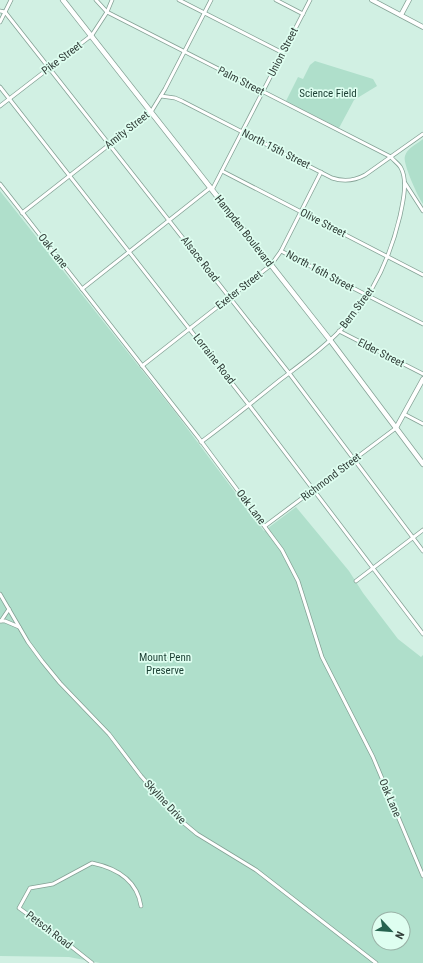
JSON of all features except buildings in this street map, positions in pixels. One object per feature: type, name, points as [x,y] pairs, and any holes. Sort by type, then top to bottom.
[{"type":"main road","name":"Hampden Boulevard","points":[[63,0],[330,340],[423,464]]},
{"type":"street","points":[[0,22],[11,0]]},
{"type":"street","name":"Palm Street","points":[[96,0],[107,12],[391,158]]},
{"type":"street","name":"Pike Street","points":[[0,106],[49,67],[92,36],[107,12],[112,0]]},
{"type":"street","points":[[180,0],[283,53]]},
{"type":"street","name":"Amity Street","points":[[22,212],[150,112],[161,96],[211,0]]},
{"type":"street","points":[[276,0],[303,14]]},
{"type":"street","name":"Union Street","points":[[82,289],[169,220],[211,189],[222,171],[310,0]]},
{"type":"street","points":[[372,0],[423,26]]},
{"type":"street","points":[[401,15],[409,0]]},
{"type":"street","points":[[0,11],[5,12]]},
{"type":"street","name":"Alsace Road","points":[[5,12],[289,373],[423,551]]},
{"type":"street","name":"Lorraine Road","points":[[0,87],[250,405],[423,634]]},
{"type":"street","name":"North 15th Street","points":[[161,96],[175,98],[182,101],[338,180],[347,181],[358,179],[391,158]]},
{"type":"street","points":[[423,134],[391,158],[400,167],[404,175],[405,183],[423,211]]},
{"type":"street","name":"Olive Street","points":[[222,171],[423,275]]},
{"type":"street","name":"Exeter Street","points":[[142,366],[271,265],[281,251],[321,172]]},
{"type":"street","name":"Bern Street","points":[[201,442],[250,405],[330,340],[352,318],[368,296],[388,257],[398,222],[405,183]]},
{"type":"street","name":"Oak Lane","points":[[0,184],[201,442],[282,550],[294,573],[322,657],[373,757],[423,876]]},
{"type":"street","name":"North 16th Street","points":[[281,251],[423,324]]},
{"type":"street","name":"Elder Street","points":[[339,331],[423,374]]},
{"type":"street","points":[[396,428],[423,380]]},
{"type":"street","points":[[404,414],[423,424]]},
{"type":"street","name":"Richmond Street","points":[[265,526],[396,428]]},
{"type":"street","points":[[356,581],[423,530]]},
{"type":"street","name":"Skyline Drive","points":[[0,594],[35,653],[52,675],[101,724],[152,788],[186,826],[209,842],[256,870],[376,963]]},
{"type":"street","points":[[9,609],[1,621],[20,628]]},
{"type":"street","name":"Petsch Road","points":[[92,963],[19,908],[30,888],[53,884],[92,863],[105,866],[119,872],[130,881],[140,897],[142,906]]},
{"type":"green space","name":"Science Field","points":[[315,61],[373,79],[377,86],[354,100],[339,128],[286,101],[298,77],[303,79],[310,65]]},
{"type":"green space","points":[[423,139],[423,204],[411,180],[406,165],[405,156],[412,146]]},
{"type":"green space","name":"Mount Penn Preserve","points":[[0,191],[175,412],[264,531],[296,507],[349,571],[363,593],[398,639],[421,657],[423,655],[423,963],[100,963],[69,957],[0,956]]}]
